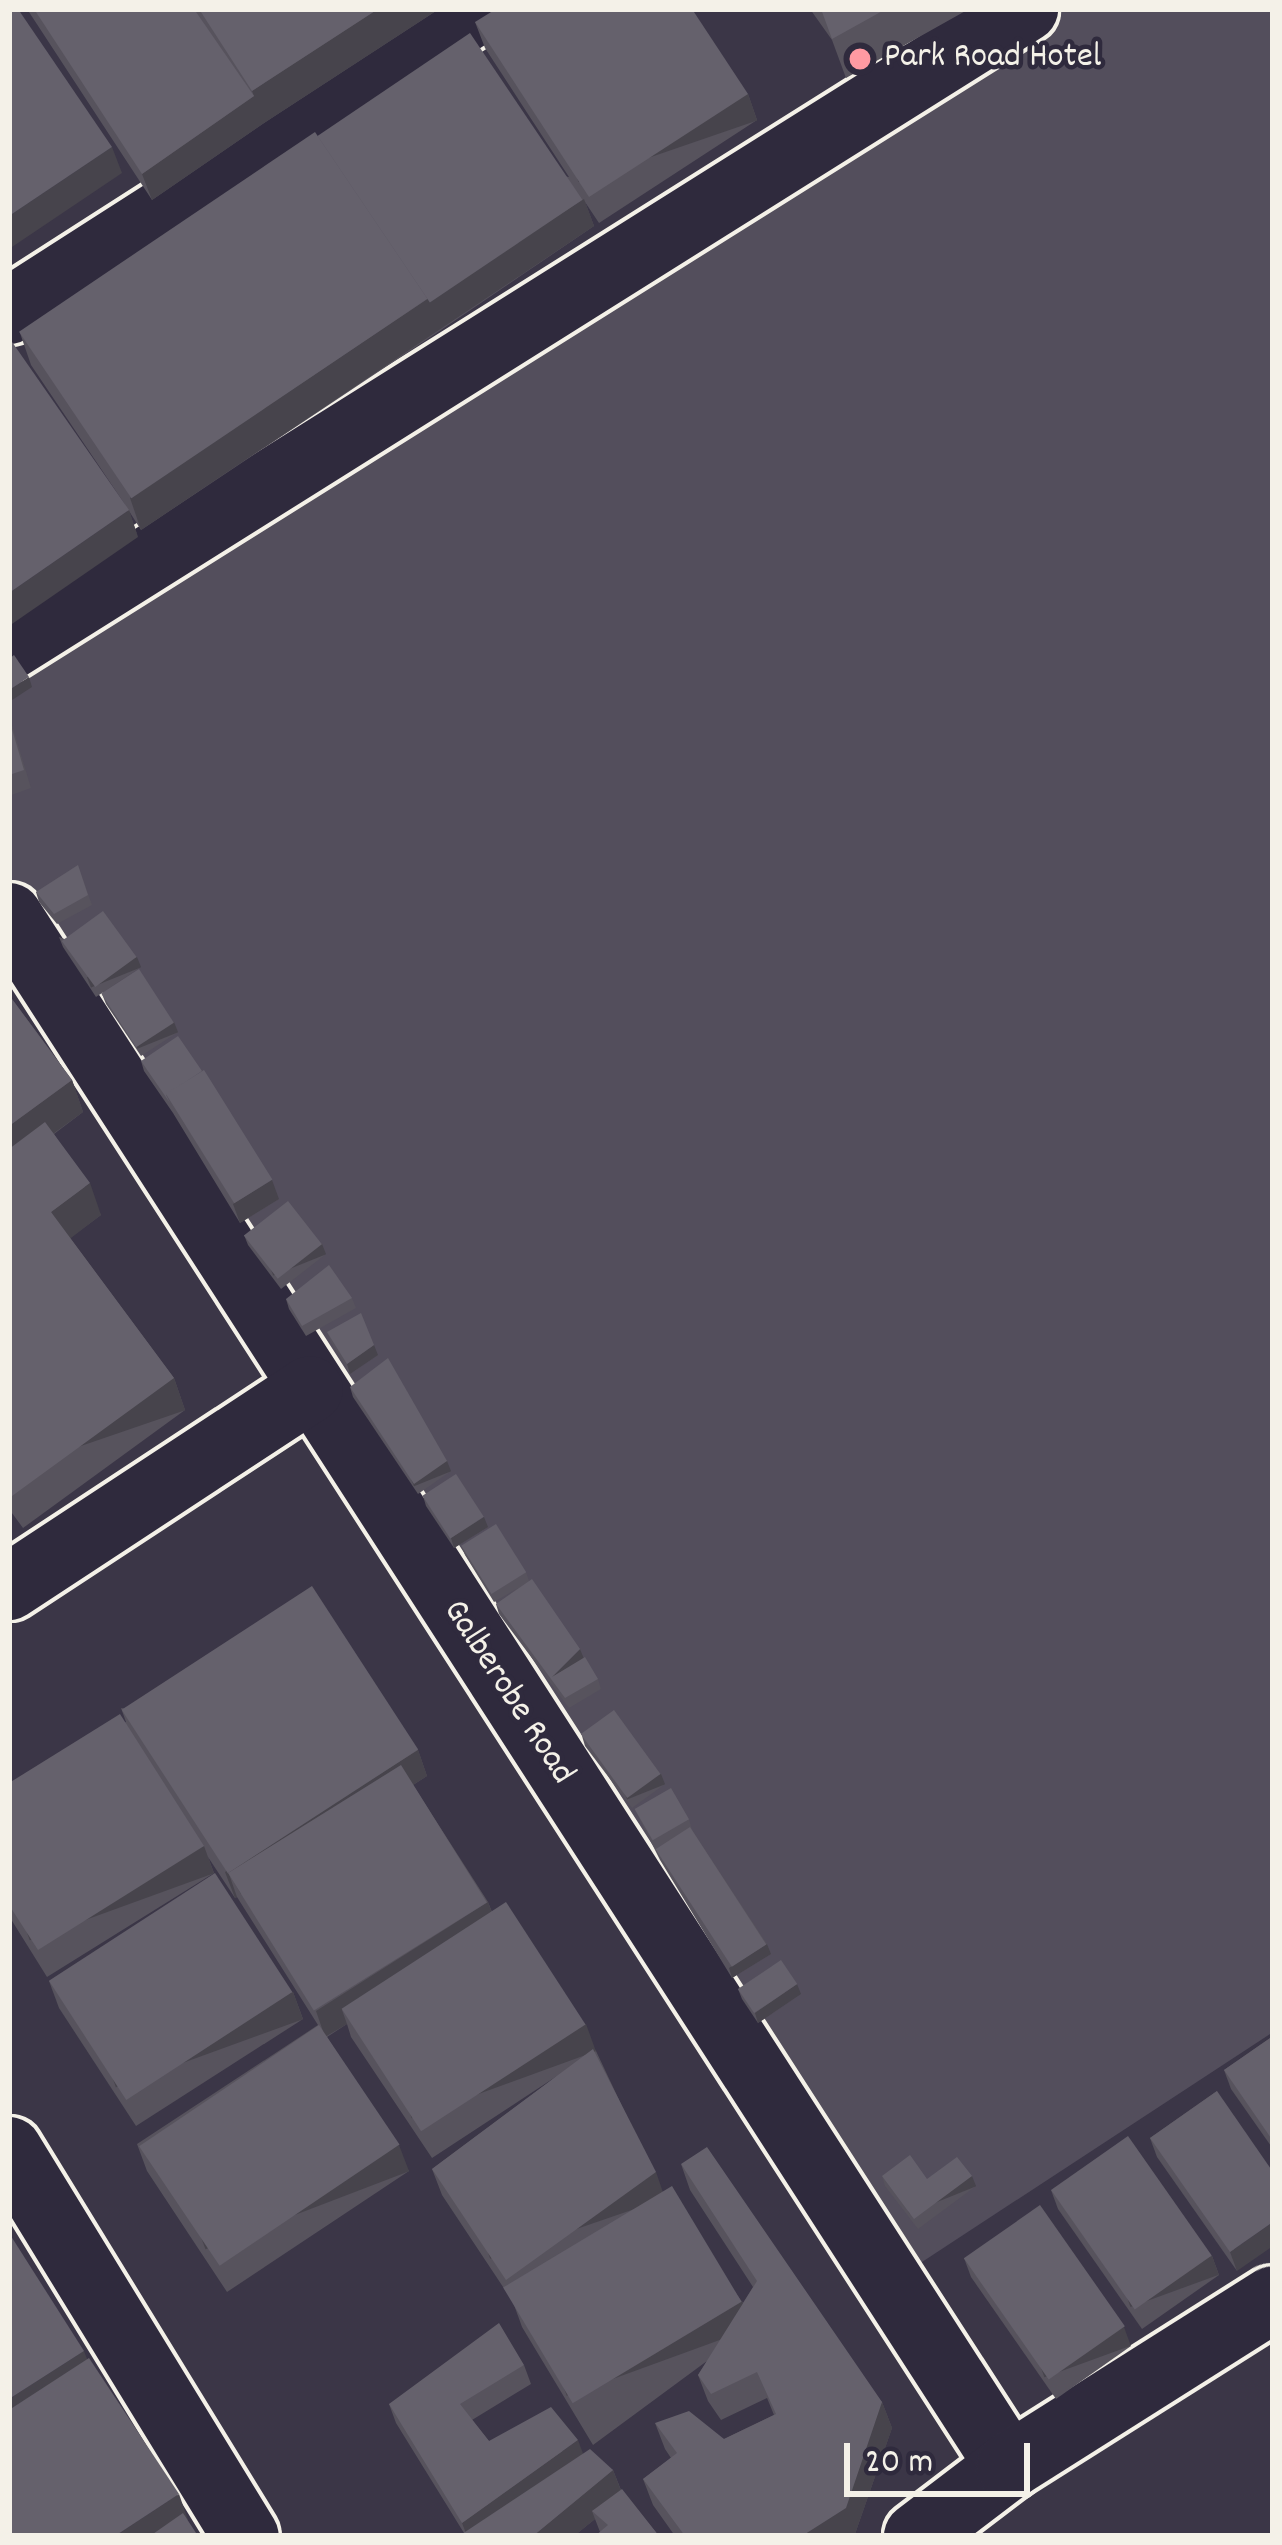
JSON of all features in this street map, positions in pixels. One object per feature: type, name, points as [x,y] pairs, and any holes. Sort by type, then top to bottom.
[{"type":"street","points":[[9,311],[480,9]]},
{"type":"street","points":[[9,647],[1025,9]]},
{"type":"street","name":"Galberobe Road","points":[[9,916],[1009,2466]]},
{"type":"street","points":[[9,1587],[310,1389]]},
{"type":"street","points":[[9,2150],[246,2536]]},
{"type":"street","points":[[916,2536],[1009,2466],[1273,2299]]},
{"type":"shaded area","points":[[1026,9],[1273,9],[1273,2032],[890,2283],[9,914],[9,648]]},
{"type":"building","points":[[9,9],[18,9],[112,147],[9,216]]},
{"type":"building","points":[[34,9],[194,9],[254,96],[142,174]]},
{"type":"building","points":[[199,9],[378,9],[252,91]]},
{"type":"building","points":[[496,9],[692,9],[748,94],[589,197],[475,22]]},
{"type":"building","points":[[821,9],[886,9],[832,39]]},
{"type":"building","points":[[470,33],[582,200],[430,303],[317,136]]},
{"type":"building","points":[[315,132],[427,299],[131,498],[19,332]]},
{"type":"building","points":[[9,340],[129,510],[9,593]]},
{"type":"building","points":[[14,655],[29,677],[9,690],[9,659]]},
{"type":"building","points":[[9,719],[24,770],[9,775]]},
{"type":"building","points":[[78,865],[88,895],[54,914],[36,892]]},
{"type":"building","points":[[103,911],[137,957],[95,987],[62,941]]},
{"type":"building","points":[[139,969],[174,1023],[136,1047],[101,994]]},
{"type":"building","points":[[9,995],[72,1080],[9,1126]]},
{"type":"building","points":[[178,1036],[202,1071],[166,1095],[170,1103],[141,1061]]},
{"type":"building","points":[[204,1070],[272,1179],[234,1203],[166,1094]]},
{"type":"building","points":[[45,1122],[90,1183],[51,1212],[174,1378],[12,1496],[9,1149]]},
{"type":"building","points":[[288,1201],[322,1244],[278,1279],[244,1235]]},
{"type":"building","points":[[329,1265],[352,1298],[302,1326],[286,1299]]},
{"type":"building","points":[[361,1313],[374,1345],[347,1364],[327,1332]]},
{"type":"building","points":[[388,1358],[447,1461],[414,1484],[350,1387]]},
{"type":"building","points":[[456,1474],[484,1517],[450,1539],[422,1496]]},
{"type":"building","points":[[496,1524],[526,1572],[491,1594],[461,1546]]},
{"type":"building","points":[[532,1579],[580,1649],[552,1677],[585,1657],[598,1679],[565,1698],[496,1604]]},
{"type":"building","points":[[312,1586],[418,1750],[228,1873],[122,1710]]},
{"type":"building","points":[[614,1710],[660,1774],[627,1798],[581,1734]]},
{"type":"building","points":[[120,1714],[204,1846],[38,1950],[9,1905],[9,1783]]},
{"type":"building","points":[[401,1765],[487,1902],[314,2010],[228,1873]]},
{"type":"building","points":[[671,1788],[689,1819],[653,1840],[635,1809]]},
{"type":"building","points":[[690,1827],[766,1944],[732,1967],[656,1849]]},
{"type":"building","points":[[215,1873],[292,1992],[126,2100],[49,1981]]},
{"type":"building","points":[[506,1902],[586,2024],[421,2131],[342,2009]]},
{"type":"building","points":[[781,1960],[797,1984],[754,2013],[738,1989]]},
{"type":"building","points":[[319,2025],[400,2144],[220,2266],[139,2146]]},
{"type":"building","points":[[1273,2036],[1273,2141],[1224,2070]]},
{"type":"building","points":[[593,2049],[656,2172],[506,2280],[432,2169]]},
{"type":"building","points":[[1217,2091],[1273,2172],[1273,2222],[1230,2252],[1150,2138]]},
{"type":"building","points":[[1128,2136],[1212,2256],[1135,2310],[1051,2190]]},
{"type":"building","points":[[707,2147],[882,2402],[846,2508],[802,2536],[685,2536],[643,2479],[677,2453],[655,2423],[689,2411],[724,2439],[776,2414],[757,2372],[711,2394],[698,2375],[757,2281],[681,2164]]},
{"type":"building","points":[[910,2155],[927,2179],[957,2157],[972,2176],[914,2219],[882,2176]]},
{"type":"building","points":[[672,2186],[742,2302],[573,2403],[503,2287]]},
{"type":"building","points":[[1040,2205],[1125,2326],[1049,2380],[964,2258]]},
{"type":"building","points":[[9,2233],[84,2351],[9,2399]]},
{"type":"building","points":[[499,2323],[524,2365],[460,2404],[489,2441],[551,2407],[578,2440],[462,2523],[389,2404]]},
{"type":"building","points":[[89,2358],[179,2494],[115,2536],[9,2536],[9,2410]]},
{"type":"building","points":[[590,2449],[613,2470],[533,2536],[459,2536]]},
{"type":"building","points":[[622,2489],[659,2536],[595,2536],[608,2525],[592,2511]]},
{"type":"building","points":[[183,2513],[198,2536],[150,2536]]},
{"type":"place","name":"Park Road Hotel","points":[[860,59]]}]
